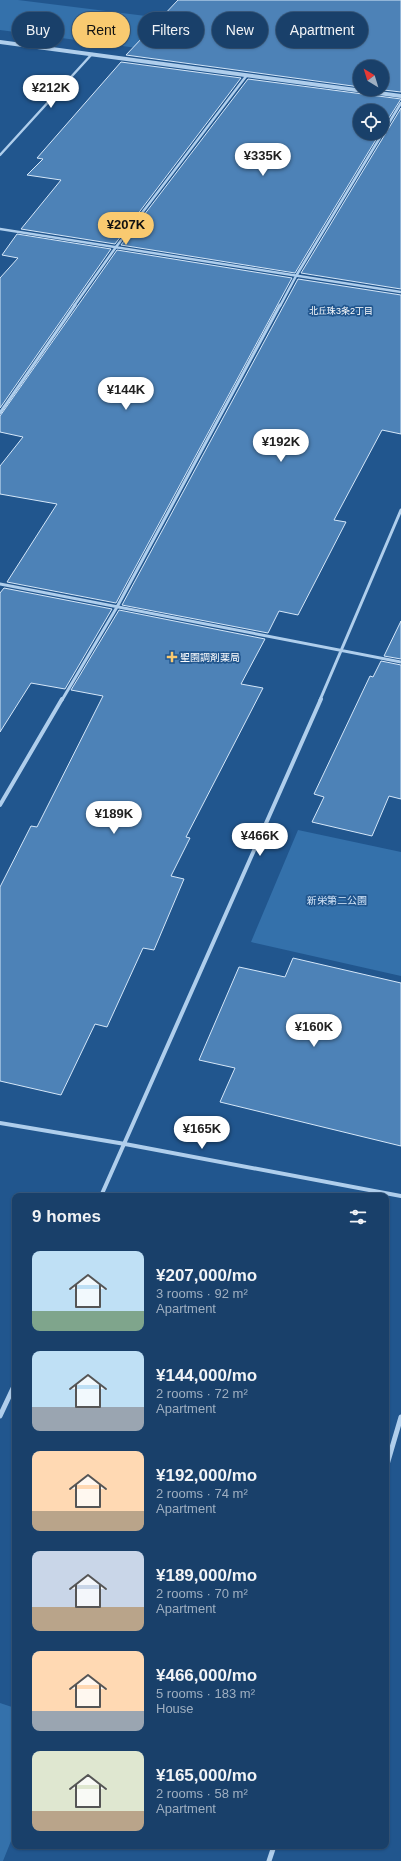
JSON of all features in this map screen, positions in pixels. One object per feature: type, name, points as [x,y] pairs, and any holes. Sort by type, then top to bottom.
[{"type":"street","points":[[0,42],[401,96]]},
{"type":"street","points":[[0,154],[92,54]]},
{"type":"street","points":[[0,413],[116,247],[247,75]]},
{"type":"street","points":[[0,805],[117,607],[296,276],[401,102]]},
{"type":"street","points":[[0,229],[401,292]]},
{"type":"street","points":[[102,1193],[341,651],[401,510]]},
{"type":"street","points":[[0,584],[401,662]]},
{"type":"street","points":[[0,1123],[125,1144],[385,1193]]},
{"type":"street","points":[[389,1194],[401,1196]]},
{"type":"street","points":[[0,1416],[12,1390]]},
{"type":"street","points":[[389,1458],[401,1418]]},
{"type":"street","points":[[269,1861],[273,1849]]},
{"type":"green space","points":[[0,0],[18,0],[114,12],[72,12],[72,39],[64,38],[64,12],[12,12],[12,32],[0,30]]},
{"type":"green space","points":[[130,14],[138,15],[138,48],[204,48],[204,23],[212,24],[212,48],[268,48],[268,31],[276,32],[276,48],[368,48],[368,44],[401,48],[389,60],[353,60],[353,76],[130,47]]},
{"type":"green space","name":"新栄第二公園","points":[[298,830],[401,852],[401,976],[251,942]]},
{"type":"green space","points":[[0,1703],[12,1707],[12,1838],[3,1861],[0,1861]]},
{"type":"building","points":[[178,0],[401,0],[401,92],[389,91],[389,60],[353,60],[353,86],[126,55],[138,42],[138,48],[204,48],[204,12],[167,12]]},
{"type":"building","points":[[121,62],[241,78],[115,244],[21,229],[61,180],[27,175],[43,159],[37,158]]},
{"type":"building","points":[[248,79],[353,93],[353,96],[378,96],[401,99],[389,118],[389,104],[353,104],[353,140],[376,140],[295,273],[121,245]]},
{"type":"building","points":[[401,108],[401,289],[301,273],[382,140],[389,140],[389,128]]},
{"type":"building","points":[[17,234],[111,249],[0,408],[0,278],[18,258],[2,255]]},
{"type":"building","points":[[117,250],[292,278],[116,603],[7,582],[57,504],[0,494],[0,466],[23,437],[0,432],[0,416]]},
{"type":"building","points":[[298,279],[401,295],[401,434],[382,430],[334,520],[346,522],[298,615],[279,611],[268,633],[122,605]]},
{"type":"building","points":[[4,588],[112,609],[65,689],[31,683],[0,732],[0,593]]},
{"type":"building","points":[[119,610],[265,639],[241,684],[263,688],[186,837],[190,838],[171,876],[184,879],[154,950],[143,948],[107,1027],[95,1024],[61,1095],[0,1081],[0,887],[31,826],[37,827],[103,696],[71,690]]},
{"type":"building","points":[[401,621],[401,659],[384,656]]},
{"type":"building","points":[[381,661],[401,665],[401,799],[389,796],[372,836],[312,822],[324,797],[314,794],[370,676],[373,677]]},
{"type":"building","points":[[293,958],[401,983],[401,1146],[220,1102],[235,1068],[199,1060],[239,967],[285,977]]},
{"type":"place","name":"聖園調剤薬局","points":[[172,657]]},
{"type":"district","name":"北丘珠3条2丁目","points":[[341,311]]}]
